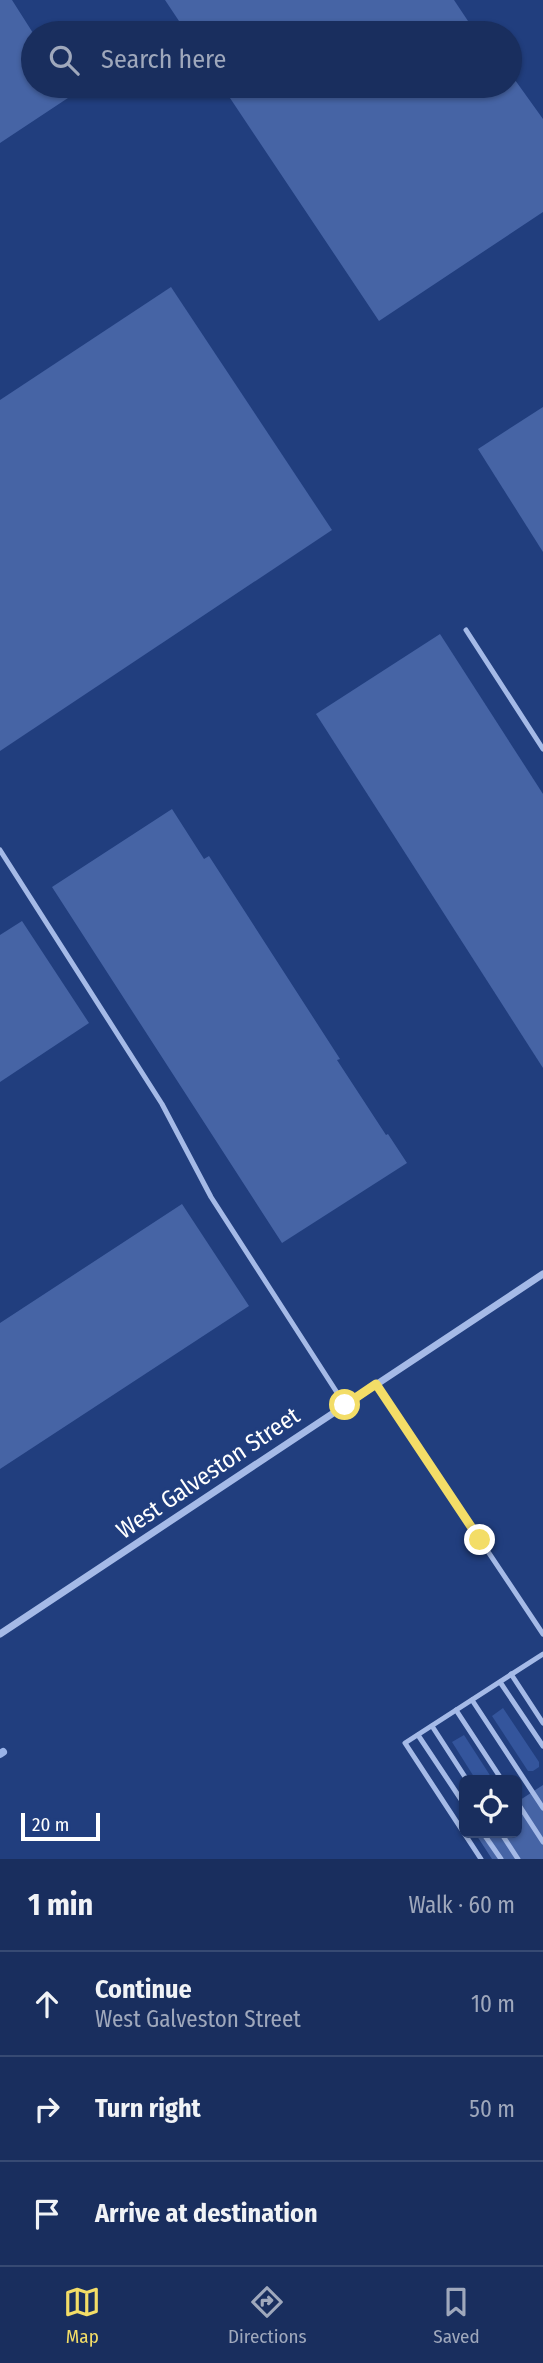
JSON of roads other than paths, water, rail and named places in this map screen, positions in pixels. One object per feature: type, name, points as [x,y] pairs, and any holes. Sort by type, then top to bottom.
[{"type":"street","name":"West Galveston Street","points":[[0,1634],[543,1274]]},
{"type":"lane","points":[[466,629],[543,749]]},
{"type":"lane","points":[[0,850],[162,1104],[211,1197],[345,1405]]},
{"type":"lane","points":[[376,1384],[543,1634]]},
{"type":"lane","points":[[481,1859],[405,1744],[543,1654]]},
{"type":"lane","points":[[511,1674],[543,1723]]},
{"type":"lane","points":[[500,1682],[543,1746]]},
{"type":"lane","points":[[472,1700],[543,1808]]},
{"type":"lane","points":[[456,1710],[499,1775]]},
{"type":"lane","points":[[432,1726],[464,1775]]},
{"type":"lane","points":[[418,1735],[459,1796]]},
{"type":"lane","points":[[522,1810],[543,1842]]},
{"type":"lane","points":[[486,1838],[501,1859]]},
{"type":"lane","points":[[504,1838],[518,1859]]}]
